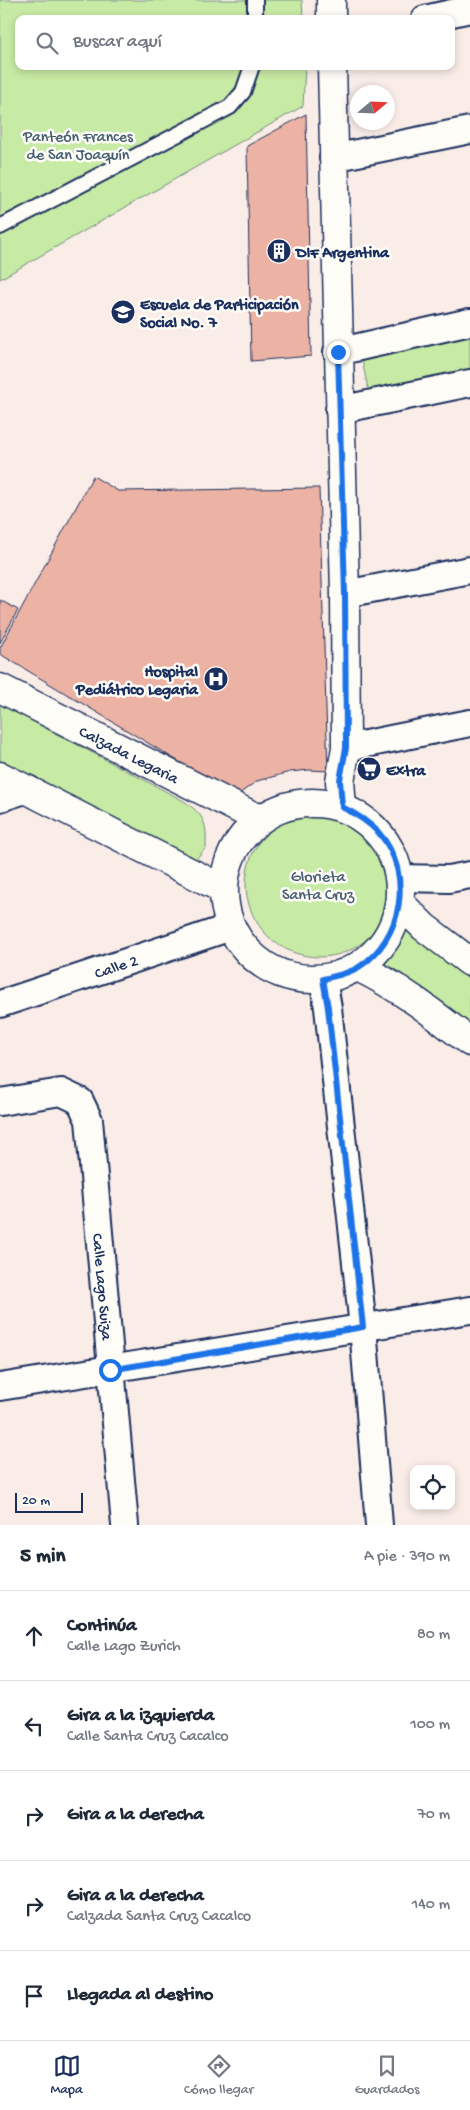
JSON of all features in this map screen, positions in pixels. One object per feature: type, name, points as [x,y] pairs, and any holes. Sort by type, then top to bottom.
[{"type":"main road","points":[[331,0],[331,15]]},
{"type":"main road","points":[[332,70],[345,594],[346,748],[334,796]]},
{"type":"main road","name":"Calzada Legaria","points":[[0,688],[259,819]]},
{"type":"main road","points":[[0,776],[223,889]]},
{"type":"main road","points":[[334,796],[380,834],[396,862],[399,891],[395,922],[386,940],[374,955],[358,967],[341,975],[323,979],[295,978],[269,968],[246,951],[231,927],[225,909],[223,889],[226,869],[233,850],[244,833],[259,819],[273,810],[288,805],[334,796]]},
{"type":"main road","points":[[399,891],[424,927],[470,962]]},
{"type":"main road","points":[[358,967],[386,980],[408,994],[470,1042]]},
{"type":"street","points":[[443,15],[470,9]]},
{"type":"street","points":[[333,158],[470,130]]},
{"type":"street","points":[[338,352],[470,322]]},
{"type":"street","points":[[339,410],[470,383]]},
{"type":"street","points":[[345,594],[470,570]]},
{"type":"street","points":[[346,748],[470,723]]},
{"type":"street","points":[[0,798],[28,789]]},
{"type":"street","points":[[399,891],[470,875]]},
{"type":"street","name":"Calle 2","points":[[0,1004],[231,927]]},
{"type":"street","points":[[323,979],[328,1008],[363,1327],[379,1525]]},
{"type":"street","name":"Calle Lago Suiza","points":[[0,1102],[61,1092],[80,1101],[89,1120],[125,1525]]},
{"type":"street","points":[[0,1387],[470,1310]]},
{"type":"lane","points":[[254,15],[255,0]]},
{"type":"lane","points":[[0,227],[230,107],[243,92],[251,70]]},
{"type":"green space","name":"Panteón Frances de San Joaquín","points":[[0,0],[302,0],[303,15],[15,15],[15,70],[305,70],[303,106],[0,279]]},
{"type":"green space","points":[[470,332],[470,375],[370,398],[361,356]]},
{"type":"green space","points":[[0,704],[184,801],[196,811],[203,821],[206,832],[206,848],[197,858],[184,864],[0,769]]},
{"type":"green space","name":"Glorieta Santa Cruz","points":[[319,811],[347,816],[371,832],[387,856],[392,884],[387,912],[371,936],[347,952],[319,957],[291,952],[267,936],[251,912],[246,884],[251,856],[267,832],[291,816]]},
{"type":"green space","points":[[405,921],[421,939],[470,976],[470,1026],[395,971],[375,962],[388,950]]},
{"type":"building","name":"DIF Argentina","points":[[306,114],[311,356],[251,361],[247,146]]},
{"type":"building","name":"Hospital Pediátrico Legaria","points":[[93,476],[118,491],[319,488],[328,771],[290,772],[257,781],[236,796],[0,654],[0,648]]},
{"type":"building","points":[[0,600],[18,610],[0,643]]},
{"type":"place","name":"DIF Argentina","points":[[279,251]]},
{"type":"place","name":"Escuela de Participación Social No. 7","points":[[123,312]]},
{"type":"place","name":"Hospital Pediátrico Legaria","points":[[216,679]]},
{"type":"place","name":"Extra","points":[[369,769]]},
{"type":"route","points":[[110,1370],[363,1327],[328,1008],[323,979],[341,975],[358,967],[374,955],[386,940],[395,922],[400,903],[400,891],[396,862],[380,834],[369,823],[342,807],[340,780],[346,748],[345,594],[338,352]]}]
